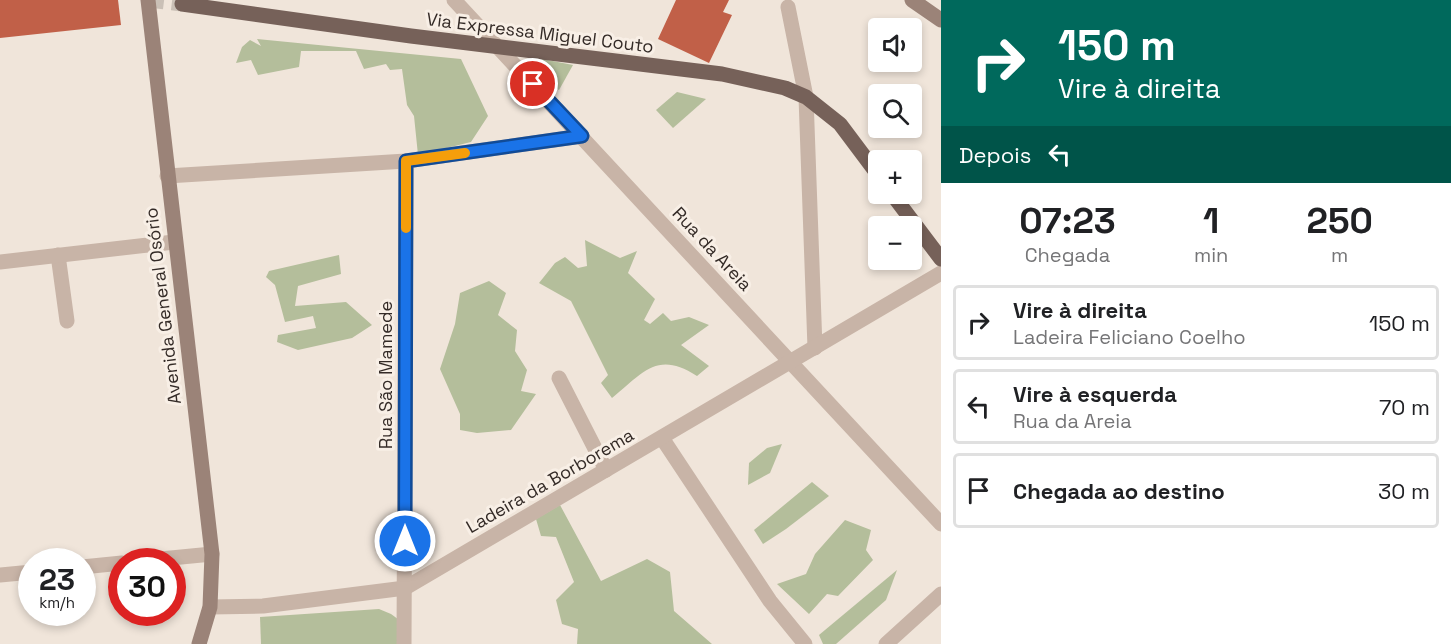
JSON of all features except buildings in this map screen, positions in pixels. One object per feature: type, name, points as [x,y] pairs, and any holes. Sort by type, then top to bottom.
[{"type":"main road","name":"Avenida General Osório","points":[[148,0],[174,242],[212,554],[210,607],[199,644]]},
{"type":"main road","points":[[912,0],[941,20]]},
{"type":"main road","name":"Via Expressa Miguel Couto","points":[[182,4],[411,36],[722,74],[785,88],[806,97],[840,123],[868,161]]},
{"type":"main road","points":[[900,204],[941,259]]},
{"type":"street","name":"Rua da Areia","points":[[454,0],[941,524]]},
{"type":"street","points":[[788,7],[806,97],[815,348]]},
{"type":"street","points":[[167,176],[406,161],[582,136]]},
{"type":"street","name":"Rua São Mamede","points":[[404,644],[406,161]]},
{"type":"street","points":[[0,262],[174,242]]},
{"type":"street","points":[[58,255],[67,321]]},
{"type":"street","name":"Ladeira da Borborema","points":[[210,607],[263,606],[405,588],[941,273]]},
{"type":"street","points":[[559,378],[606,470]]},
{"type":"street","points":[[662,438],[770,601],[805,644]]},
{"type":"street","points":[[186,557],[212,554]]},
{"type":"street","points":[[0,575],[18,573]]},
{"type":"street","points":[[886,644],[941,594]]},
{"type":"green space","points":[[257,39],[461,59],[488,116],[471,142],[418,155],[414,116],[407,105],[402,69],[390,70],[386,64],[364,69],[356,51],[301,51],[299,67],[258,75],[251,60],[236,63],[242,47],[250,40],[261,46]]},
{"type":"green space","points":[[532,57],[573,65],[559,90],[527,73]]},
{"type":"green space","points":[[677,92],[706,99],[673,128],[656,110]]},
{"type":"green space","points":[[585,240],[620,258],[637,251],[628,273],[655,299],[644,320],[650,324],[663,313],[671,321],[689,317],[709,325],[681,345],[709,366],[697,376],[683,368],[671,365],[651,368],[612,398],[601,383],[608,375],[571,301],[539,283],[555,263],[565,257],[578,268],[587,266]]},
{"type":"green space","points":[[339,255],[341,274],[298,286],[295,306],[346,302],[372,325],[352,338],[298,350],[277,342],[278,335],[316,328],[313,316],[285,322],[275,285],[266,277],[269,271]]},
{"type":"green space","points":[[489,281],[506,293],[498,315],[517,330],[515,351],[527,370],[521,391],[536,394],[511,430],[477,433],[460,430],[460,414],[440,369],[455,324],[460,293]]},
{"type":"green space","points":[[782,444],[770,473],[748,485],[749,463],[767,448]]},
{"type":"green space","points":[[812,482],[829,496],[763,544],[754,530]]},
{"type":"green space","points":[[560,505],[601,581],[647,559],[670,572],[674,611],[712,644],[577,644],[578,629],[562,624],[556,600],[574,582],[556,537],[541,536],[536,519]]},
{"type":"green space","points":[[845,520],[871,530],[866,550],[873,560],[838,596],[827,594],[809,614],[777,584],[806,574],[815,554]]},
{"type":"green space","points":[[897,570],[886,600],[836,644],[823,644],[819,635]]},
{"type":"green space","points":[[379,609],[391,614],[406,625],[404,644],[261,644],[260,617]]},
{"type":"tunnel","points":[[149,0],[182,4]]},
{"type":"slow traffic","points":[[406,228],[406,161],[465,153]]},
{"type":"route","points":[[405,541],[406,161],[582,136],[533,84]]}]
